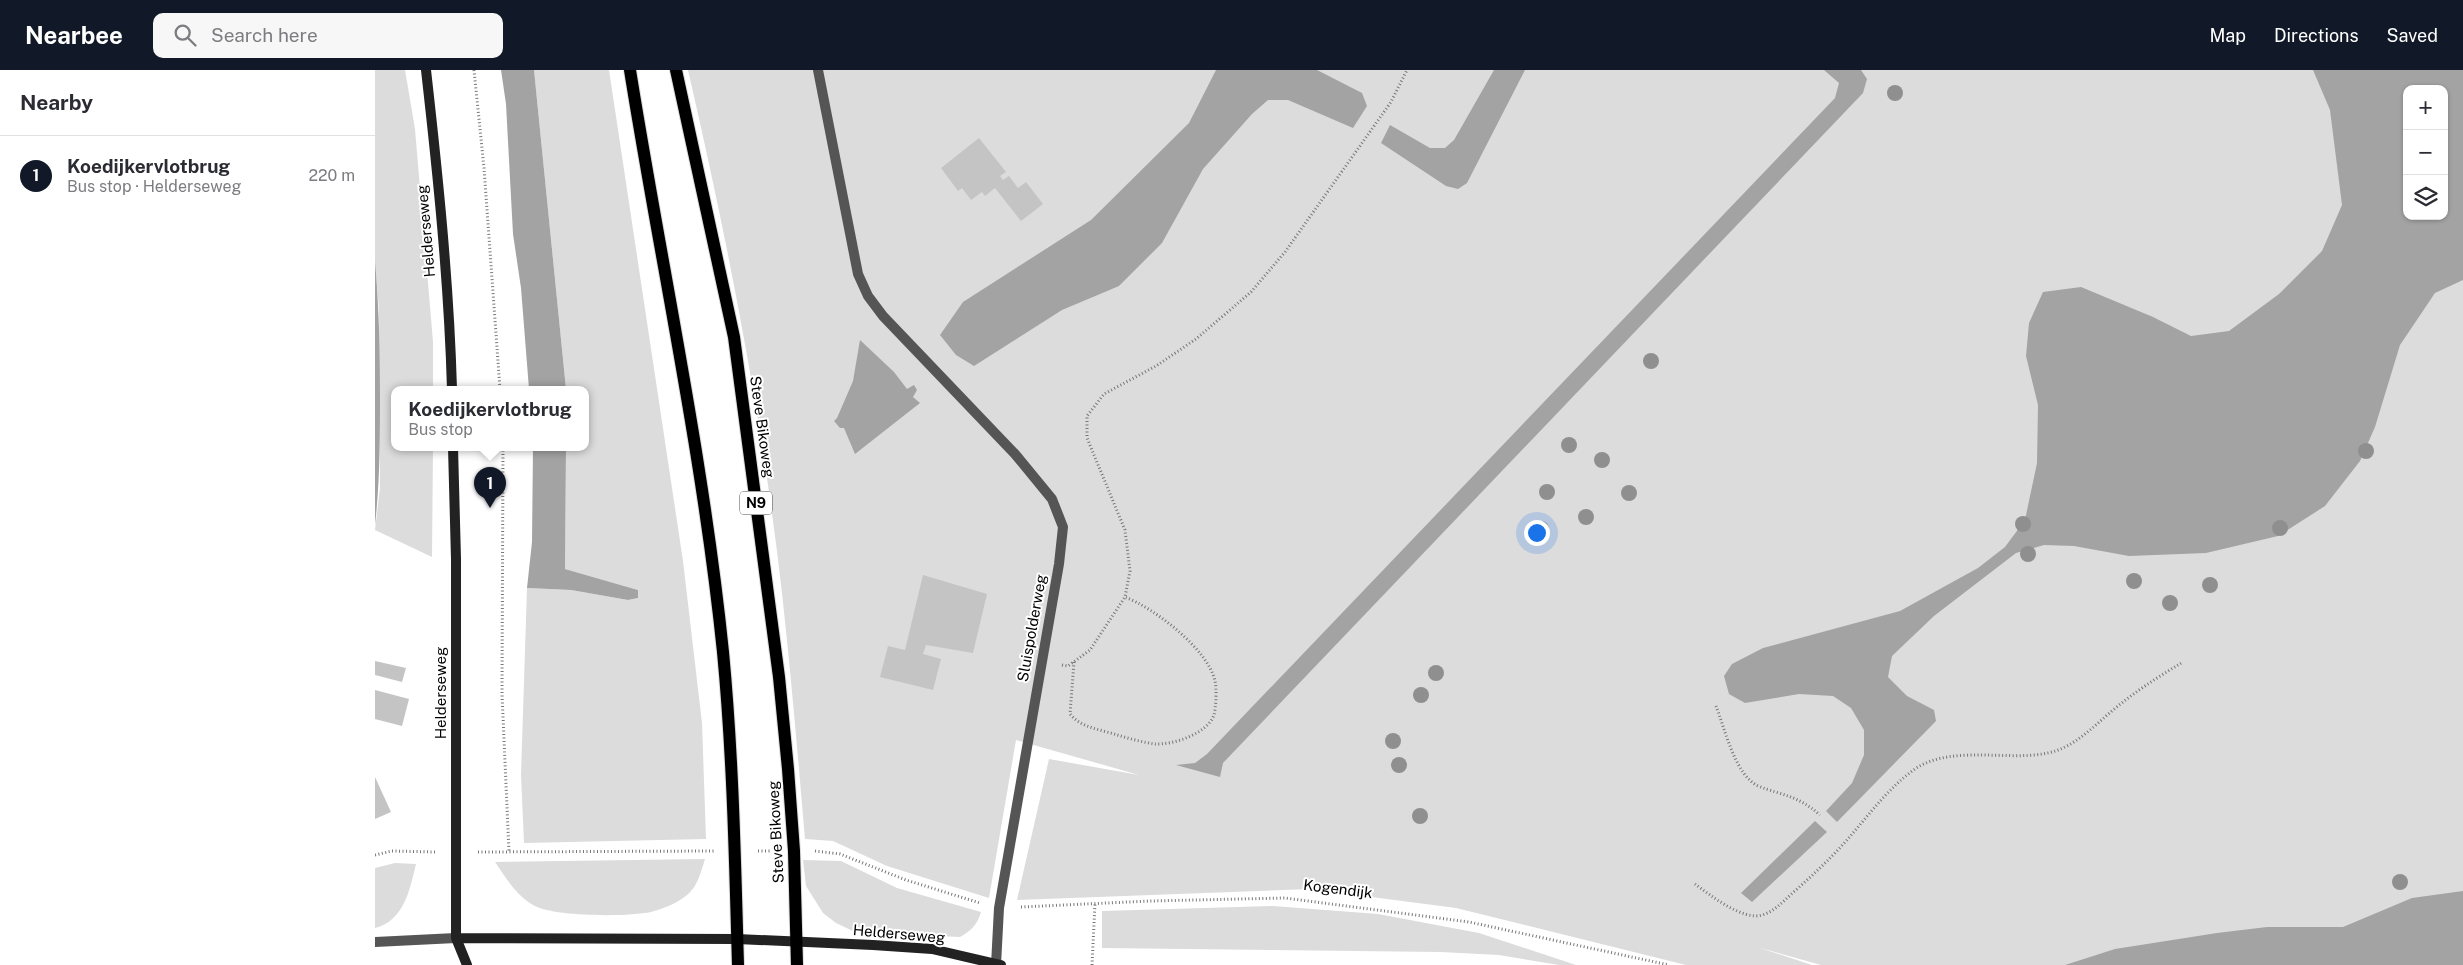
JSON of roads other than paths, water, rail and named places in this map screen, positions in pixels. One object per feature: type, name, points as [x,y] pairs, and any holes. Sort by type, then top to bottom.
[{"type":"main road","name":"Helderseweg","points":[[425,70],[439,199],[452,386]]},
{"type":"main road","points":[[630,70],[681,354],[712,566],[731,743],[736,851],[738,965]]},
{"type":"main road","name":"Steve Bikoweg","points":[[676,70],[734,337],[779,677],[794,851],[797,965]]},
{"type":"main road","name":"Helderseweg","points":[[453,451],[456,559],[456,938],[467,965]]},
{"type":"main road","points":[[456,938],[737,939],[797,942]]},
{"type":"main road","name":"Helderseweg","points":[[797,942],[932,949],[996,965]]},
{"type":"main road","points":[[996,965],[1001,965]]},
{"type":"lane","name":"Sluispolderweg","points":[[818,70],[858,274],[873,303],[1015,454],[1052,499],[1063,527],[999,908],[996,965]]},
{"type":"lane","points":[[375,942],[456,938]]},
{"type":"place","name":"Koedijkervlotbrug","points":[[490,508]]}]
